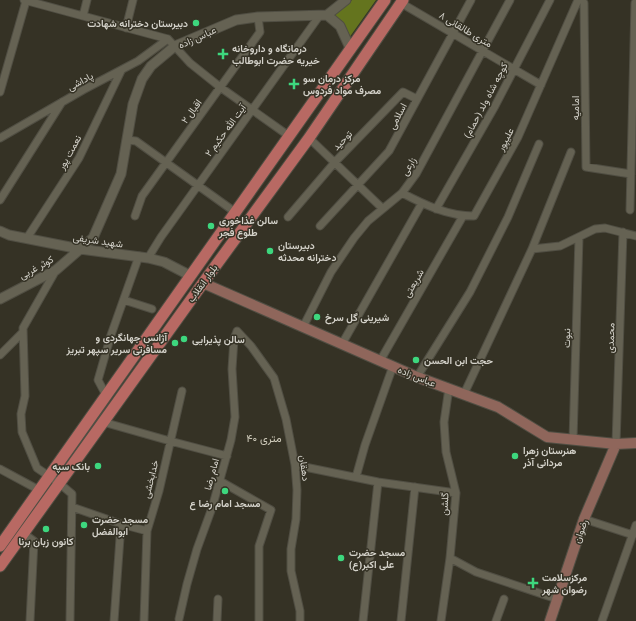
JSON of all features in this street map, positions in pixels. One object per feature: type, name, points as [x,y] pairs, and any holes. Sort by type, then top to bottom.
[{"type":"main road","name":"بلوار انقلاب","points":[[0,546],[385,0]]},
{"type":"main road","name":"بلوار انقلاب","points":[[0,566],[309,138],[402,2]]},
{"type":"main road","points":[[274,158],[273,166],[275,170],[282,171],[288,167]]},
{"type":"main road","points":[[191,276],[203,283]]},
{"type":"main road","name":"عباس زاده","points":[[203,283],[417,377],[498,408],[547,437],[616,444],[636,443]]},
{"type":"main road","name":"رضوان","points":[[550,621],[584,519],[616,444]]},
{"type":"street","points":[[0,92],[25,0],[168,39],[190,63],[220,87],[288,136]]},
{"type":"street","points":[[83,16],[87,0]]},
{"type":"street","points":[[126,28],[133,0]]},
{"type":"street","points":[[346,0],[323,15],[340,26],[350,48]]},
{"type":"street","name":"اسلامی","points":[[320,226],[390,151],[471,0]]},
{"type":"street","name":"زارعی","points":[[303,327],[331,272],[354,238],[368,221],[402,193],[416,174],[510,0]]},
{"type":"street","name":"کوچه شاه ولد (حمام)","points":[[436,209],[495,106],[550,0]]},
{"type":"street","name":"علیپور","points":[[463,216],[474,216],[518,137],[581,1]]},
{"type":"street","name":"امامیه","points":[[581,1],[586,167],[631,174]]},
{"type":"street","name":"۸ متری طالقانی","points":[[402,2],[541,85]]},
{"type":"street","points":[[630,210],[635,3]]},
{"type":"street","name":"عباس زاده","points":[[80,249],[93,238],[121,174],[133,104],[142,79],[151,66],[175,46],[236,20],[258,17],[323,15]]},
{"type":"street","name":"آیت الله حکیم ۲","points":[[106,395],[98,380],[111,336],[124,300],[144,257],[161,237],[252,110],[323,15]]},
{"type":"street","name":"اقبال ۲","points":[[135,216],[142,196],[260,32],[258,17]]},
{"type":"street","name":"پاداشی","points":[[0,138],[62,102],[122,71],[168,39]]},
{"type":"street","name":"نعمت پور","points":[[27,238],[79,158],[122,71]]},
{"type":"street","name":"توحید","points":[[288,217],[335,162],[403,92],[417,99]]},
{"type":"street","points":[[0,200],[62,102]]},
{"type":"street","points":[[309,138],[382,208]]},
{"type":"street","points":[[127,140],[136,141],[235,212]]},
{"type":"street","points":[[417,377],[470,292],[508,216],[539,144]]},
{"type":"street","points":[[464,394],[532,249],[571,152]]},
{"type":"street","points":[[402,193],[422,204],[446,213],[463,216]]},
{"type":"street","points":[[342,344],[422,204]]},
{"type":"street","name":"شریعتی","points":[[380,361],[463,216]]},
{"type":"street","points":[[532,249],[560,246],[600,228],[636,236]]},
{"type":"street","name":"شهید شریفى","points":[[0,232],[80,249],[144,257],[164,262],[191,276]]},
{"type":"street","name":"محمدی","points":[[616,444],[623,232]]},
{"type":"street","name":"نبوت","points":[[573,440],[579,237]]},
{"type":"street","name":"کوثر غربی","points":[[0,299],[56,270],[80,249]]},
{"type":"street","points":[[56,270],[23,328],[25,396],[21,414],[22,432],[37,468],[72,494],[70,621]]},
{"type":"street","points":[[124,300],[152,309]]},
{"type":"street","name":"امام رضا","points":[[179,619],[187,584],[212,508],[231,440],[234,417],[232,369],[234,339],[237,331]]},
{"type":"street","name":"دهقان","points":[[237,331],[251,346],[274,378],[286,419],[295,465],[297,490],[296,519],[291,549],[291,571],[300,612],[300,621]]},
{"type":"street","points":[[0,355],[22,333]]},
{"type":"street","points":[[356,477],[365,445],[393,366]]},
{"type":"street","name":"گلشن","points":[[441,621],[450,558],[456,493],[446,452],[444,422],[449,388]]},
{"type":"street","name":"خدابخشی","points":[[144,621],[147,531],[159,491],[182,391]]},
{"type":"street","points":[[103,422],[227,456]]},
{"type":"street","points":[[295,465],[378,482],[456,493]]},
{"type":"street","points":[[0,469],[40,490]]},
{"type":"street","points":[[220,480],[271,510],[259,546],[259,621]]},
{"type":"street","points":[[363,621],[378,482]]},
{"type":"street","points":[[401,621],[416,488]]},
{"type":"street","points":[[72,507],[121,524],[147,531]]},
{"type":"street","points":[[584,519],[633,535]]},
{"type":"street","points":[[114,621],[121,524]]},
{"type":"street","points":[[602,621],[636,525]]},
{"type":"street","points":[[23,533],[34,541],[30,621]]},
{"type":"street","points":[[450,558],[476,572],[557,599]]},
{"type":"street","points":[[217,621],[218,599]]},
{"type":"street","points":[[496,621],[504,599]]},
{"type":"green space","points":[[352,0],[376,0],[349,38],[331,16]]},
{"type":"place","name":"دبیرستان دخترانه شهادت","points":[[196,23]]},
{"type":"place","name":"درمانگاه و داروخانه خیریه حضرت ابوطالب","points":[[223,54]]},
{"type":"place","name":"مرکز درمان سو مصرف مواد فردوس","points":[[294,84]]},
{"type":"place","name":"سالن غذاخوری طلوع فجر","points":[[211,226]]},
{"type":"place","name":"دبیرستان دخترانه محدثه","points":[[270,251]]},
{"type":"place","name":"شیرینی گل سرخ","points":[[317,317]]},
{"type":"place","name":"سالن پذیرایی","points":[[184,339]]},
{"type":"place","name":"آژانس جهانگردی و مسافرتی سریر سپهر تبریز","points":[[175,343]]},
{"type":"place","name":"حجت ابن الحسن","points":[[416,360]]},
{"type":"place","name":"هنرستان زهرا مردانی آذر","points":[[515,456]]},
{"type":"place","name":"بانک سپه","points":[[98,466]]},
{"type":"place","name":"مسجد امام رضا ع","points":[[225,491]]},
{"type":"place","name":"مسجد حضرت ابوالفضل","points":[[84,525]]},
{"type":"place","name":"کانون زبان برنا","points":[[46,529]]},
{"type":"place","name":"مسجد حضرت علی اکبر(ع)","points":[[341,558]]},
{"type":"place","name":"مرکزسلامت رضوان شهر","points":[[533,583]]},
{"type":"district","name":"۴۰ متری","points":[[264,438]]}]
